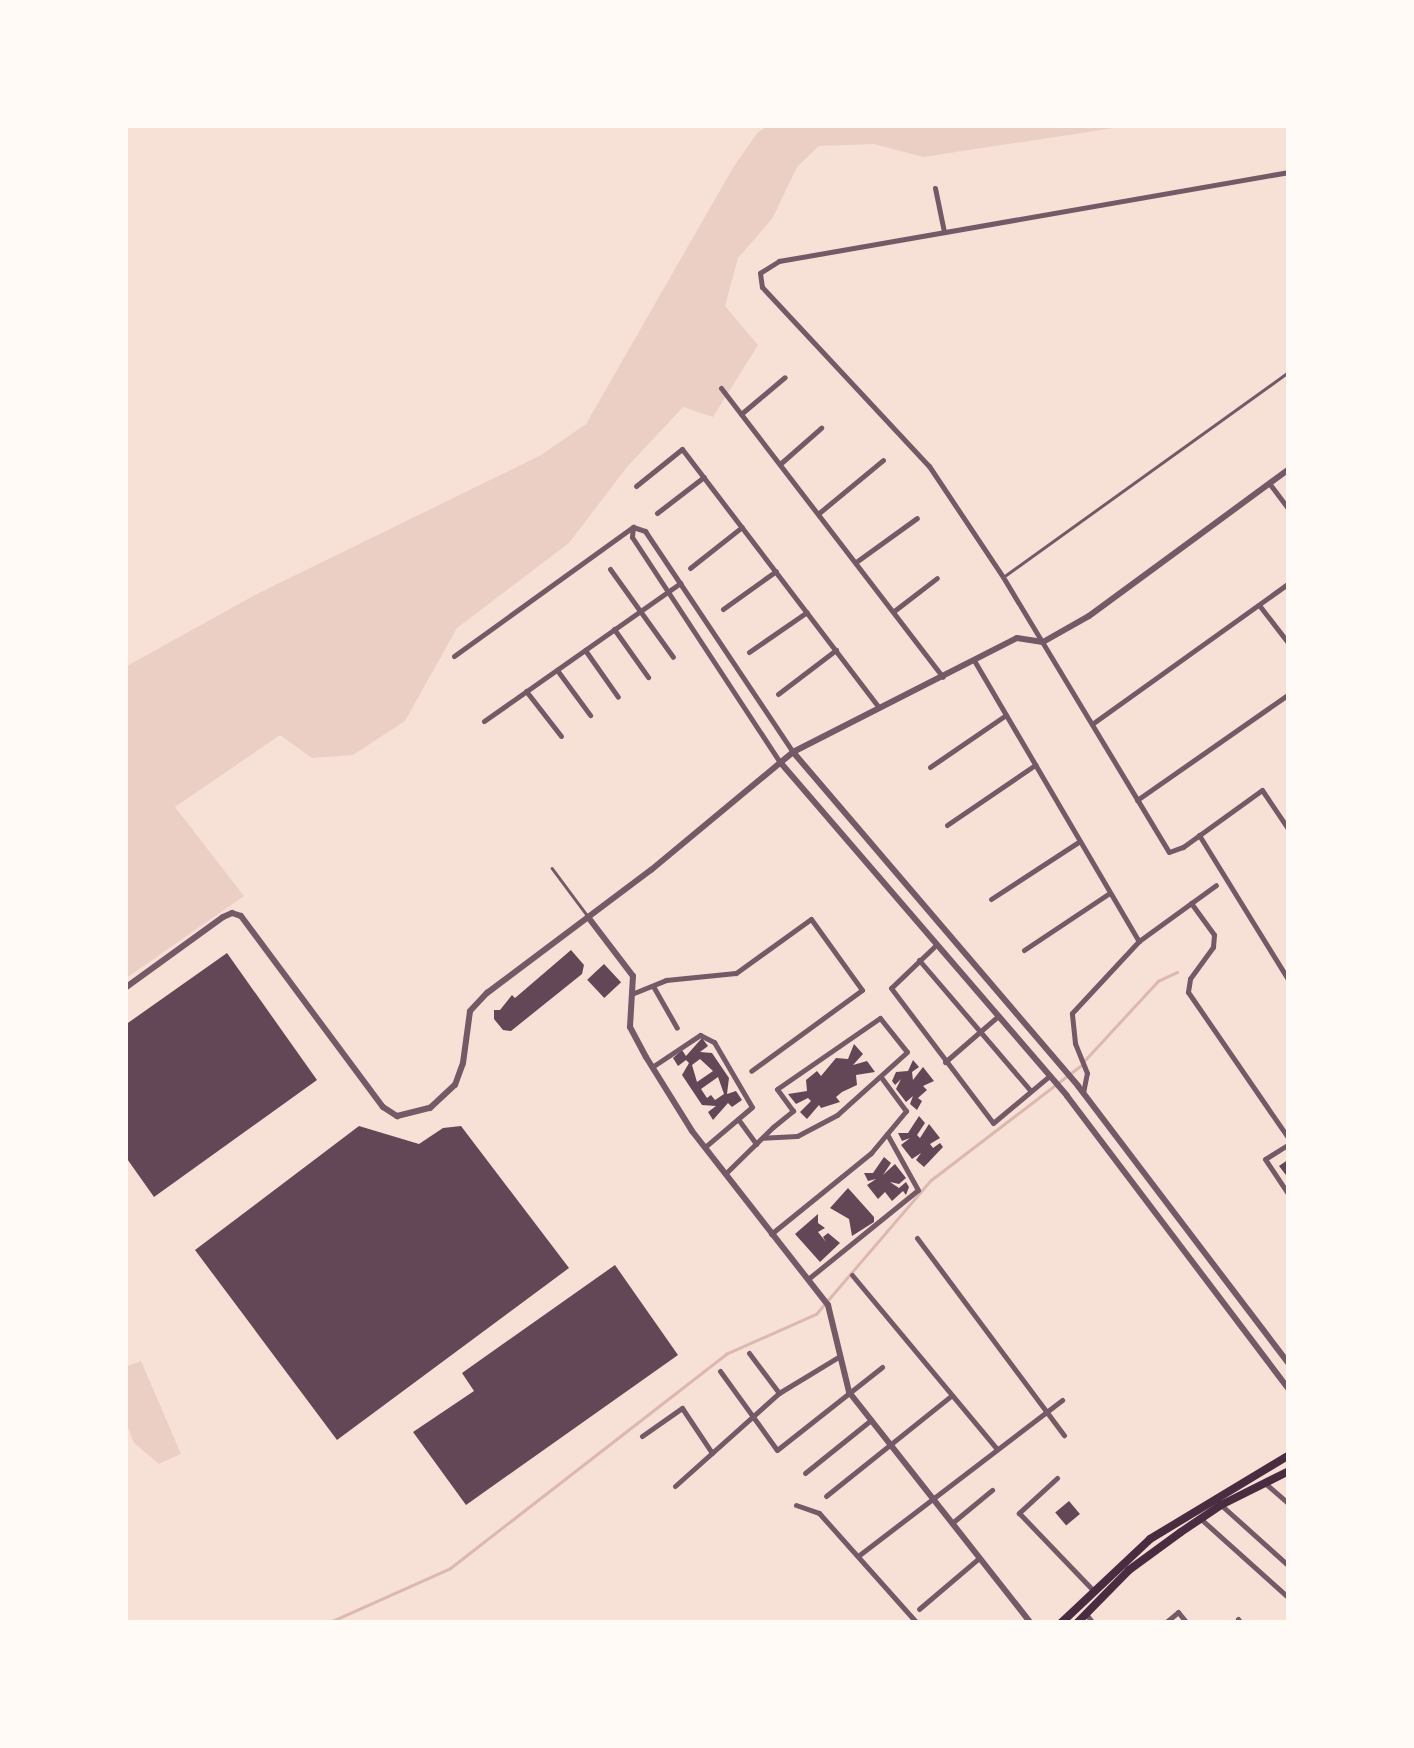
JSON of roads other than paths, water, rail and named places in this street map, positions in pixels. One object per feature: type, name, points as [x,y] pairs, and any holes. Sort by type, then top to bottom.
[{"type":"main road","points":[[1061,1623],[1121,1562],[1192,1510],[1289,1456]]},
{"type":"main road","points":[[1077,1623],[1129,1570],[1200,1519],[1289,1471]]},
{"type":"street","points":[[1289,172],[778,260],[760,273],[762,286],[910,443],[1003,578],[1168,852],[1200,835],[1262,790],[1289,830]]},
{"type":"street","points":[[935,188],[944,232]]},
{"type":"street","points":[[741,414],[785,377]]},
{"type":"street","points":[[721,388],[944,677]]},
{"type":"street","points":[[780,464],[821,428]]},
{"type":"street","points":[[636,486],[682,448],[879,708]]},
{"type":"street","points":[[819,513],[884,460]]},
{"type":"street","points":[[125,988],[224,917],[232,913],[241,916],[383,1107],[397,1116],[430,1108],[455,1086],[470,1012],[487,993],[651,870],[780,762],[1017,638],[1043,642],[1089,616],[1289,469]]},
{"type":"street","points":[[657,513],[704,476]]},
{"type":"street","points":[[1270,483],[1289,510]]},
{"type":"street","points":[[856,562],[916,518]]},
{"type":"street","points":[[633,527],[644,531],[794,752],[1081,1089],[1289,1364]]},
{"type":"street","points":[[633,527],[632,537],[780,762],[1067,1096],[1289,1390]]},
{"type":"street","points":[[454,656],[633,527]]},
{"type":"street","points":[[690,568],[742,527]]},
{"type":"street","points":[[610,570],[673,657]]},
{"type":"street","points":[[723,609],[776,571]]},
{"type":"street","points":[[894,612],[937,578]]},
{"type":"street","points":[[484,722],[680,583]]},
{"type":"street","points":[[1091,724],[1289,584]]},
{"type":"street","points":[[1258,605],[1289,644]]},
{"type":"street","points":[[749,652],[807,612]]},
{"type":"street","points":[[614,630],[648,676]]},
{"type":"street","points":[[585,650],[618,697]]},
{"type":"street","points":[[778,694],[836,650]]},
{"type":"street","points":[[974,662],[1139,941]]},
{"type":"street","points":[[557,670],[590,715]]},
{"type":"street","points":[[740,700],[752,691]]},
{"type":"street","points":[[526,692],[561,736]]},
{"type":"street","points":[[1137,800],[1289,694]]},
{"type":"street","points":[[930,768],[1006,716]]},
{"type":"street","points":[[947,825],[1035,765]]},
{"type":"street","points":[[1200,835],[1289,981]]},
{"type":"street","points":[[991,899],[1080,841]]},
{"type":"street","points":[[1081,1089],[1086,1074],[1074,1044],[1072,1013],[1139,941],[1216,886]]},
{"type":"street","points":[[1024,950],[1108,894]]},
{"type":"street","points":[[1191,903],[1214,935],[1213,947],[1190,978],[1188,992],[1289,1142],[1264,1160],[1289,1195]]},
{"type":"street","points":[[588,916],[634,976],[630,1027],[652,1067],[705,1147],[826,1302],[849,1392],[1030,1623]]},
{"type":"street","points":[[634,993],[652,986],[736,973],[811,919],[862,990],[751,1071]]},
{"type":"street","points":[[936,945],[890,988],[992,1123],[1050,1079]]},
{"type":"street","points":[[919,960],[1031,1090]]},
{"type":"street","points":[[652,986],[676,1028]]},
{"type":"street","points":[[945,1062],[997,1017]]},
{"type":"street","points":[[726,1174],[756,1144],[793,1111],[776,1089],[880,1018],[907,1052],[837,1115],[797,1136],[763,1138]]},
{"type":"street","points":[[652,1067],[707,1035],[752,1108],[705,1147]]},
{"type":"street","points":[[772,1234],[871,1153],[906,1111],[882,1076]]},
{"type":"street","points":[[738,1119],[756,1144]]},
{"type":"street","points":[[808,1279],[918,1190],[887,1134]]},
{"type":"street","points":[[917,1238],[1064,1435]]},
{"type":"street","points":[[852,1275],[996,1448]]},
{"type":"street","points":[[749,1353],[779,1393]]},
{"type":"street","points":[[675,1486],[754,1420],[779,1393],[840,1356]]},
{"type":"street","points":[[720,1372],[777,1450],[882,1367]]},
{"type":"street","points":[[826,1496],[952,1395]]},
{"type":"street","points":[[858,1556],[931,1496],[1062,1400]]},
{"type":"street","points":[[642,1436],[682,1408],[712,1454]]},
{"type":"street","points":[[804,1473],[870,1420]]},
{"type":"street","points":[[1057,1478],[1019,1513],[1092,1589]]},
{"type":"street","points":[[1266,1484],[1289,1504]]},
{"type":"street","points":[[952,1523],[992,1490]]},
{"type":"street","points":[[796,1505],[818,1514],[917,1623]]},
{"type":"street","points":[[1222,1505],[1289,1566]]},
{"type":"street","points":[[1192,1510],[1289,1598]]},
{"type":"street","points":[[919,1609],[979,1558]]},
{"type":"street","points":[[1166,1623],[1178,1612],[1187,1623]]},
{"type":"street","points":[[1086,1614],[1093,1623]]},
{"type":"lane","points":[[1003,578],[1289,372]]},
{"type":"lane","points":[[552,868],[588,916]]},
{"type":"waterway","points":[[1085,1060],[1158,981],[1177,972]]},
{"type":"waterway","points":[[328,1623],[449,1569],[726,1354],[816,1314],[931,1180],[1080,1066]]}]
